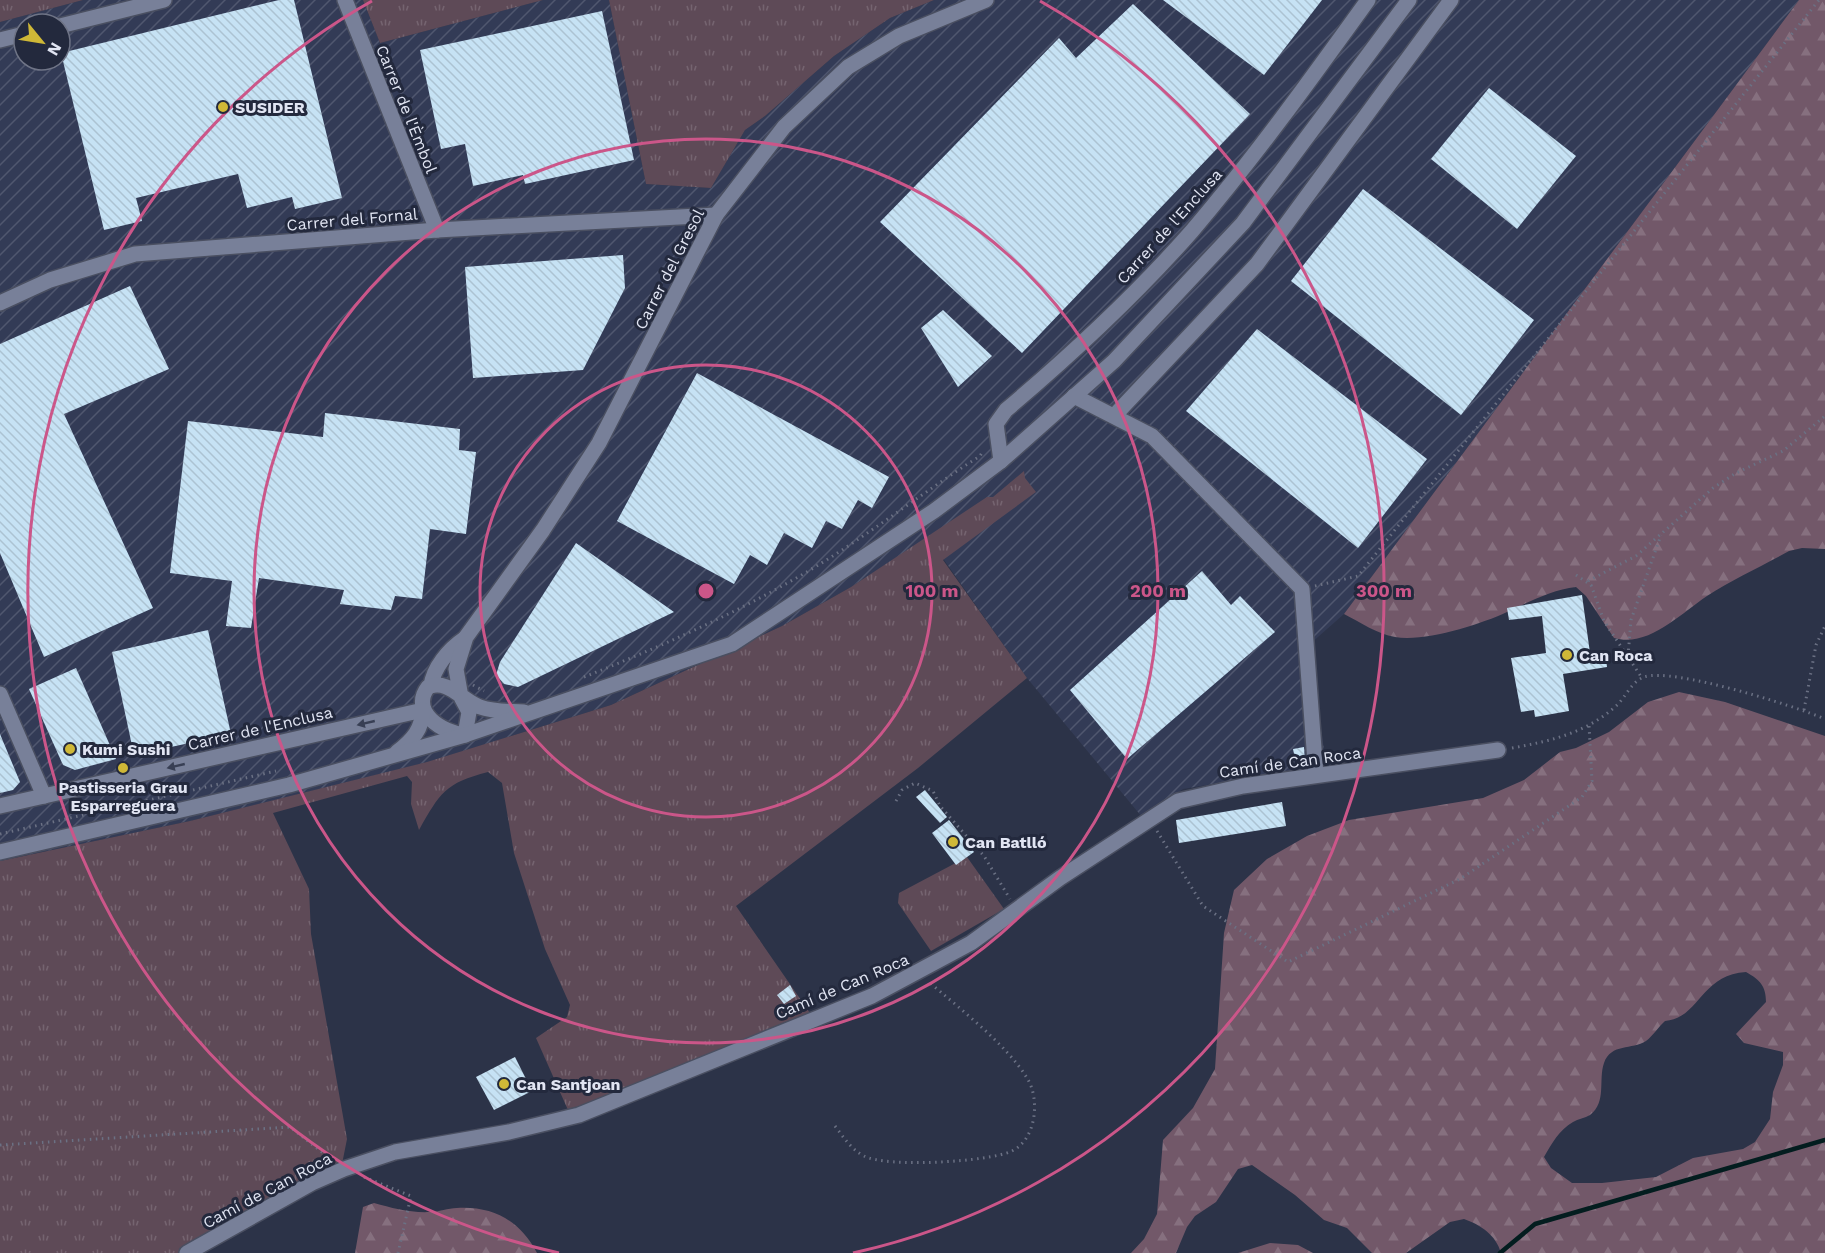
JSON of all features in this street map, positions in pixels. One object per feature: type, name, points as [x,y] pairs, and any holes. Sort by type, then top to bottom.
[{"type":"street","points":[[72,23],[164,0]]},
{"type":"street","name":"Carrer de l'Èmbol","points":[[345,0],[436,230]]},
{"type":"street","name":"Carrer del Gresol","points":[[466,637],[543,530],[599,443],[716,215],[784,127],[848,66],[899,36],[986,0]]},
{"type":"street","name":"Carrer de l'Enclusa","points":[[1001,460],[996,424],[1006,410],[1118,309],[1191,232],[1290,108],[1368,0]]},
{"type":"street","points":[[0,852],[289,785],[465,735],[732,644],[934,511],[1001,460],[1114,361],[1243,224],[1409,0]]},
{"type":"street","points":[[1114,416],[1257,264],[1451,0]]},
{"type":"street","name":"Carrer del Fornal","points":[[0,303],[50,280],[135,254],[436,230],[716,215]]},
{"type":"street","points":[[1074,396],[1152,436],[1302,589],[1316,775]]},
{"type":"street","points":[[393,754],[419,730],[423,723],[423,694],[430,686],[432,677],[446,656],[466,637]]},
{"type":"street","points":[[465,735],[469,712],[460,697],[456,669],[466,637]]},
{"type":"street","points":[[430,686],[445,685],[460,697],[482,708],[532,713]]},
{"type":"street","points":[[0,694],[44,796]]},
{"type":"street","points":[[423,710],[443,730],[465,735]]},
{"type":"street","name":"Carrer de l'Enclusa","points":[[0,806],[423,710]]},
{"type":"street","name":"Camí de Can Roca","points":[[187,1253],[312,1184],[344,1169],[395,1152],[509,1132],[579,1115],[855,1003],[924,970],[971,943],[1060,878],[1178,801],[1194,795],[1316,775],[1498,750]]},
{"type":"path","points":[[1302,589],[1358,576],[1819,0]]},
{"type":"path","points":[[1588,581],[1636,556],[1713,488],[1746,467],[1783,451],[1825,416]]},
{"type":"path","points":[[582,678],[712,621],[808,571],[881,526],[950,478],[980,456],[984,448]]},
{"type":"path","points":[[1628,656],[1631,620],[1663,531]]},
{"type":"path","points":[[1576,575],[1588,581],[1604,621],[1642,678]]},
{"type":"path","points":[[1804,710],[1816,645],[1825,626]]},
{"type":"path","points":[[1498,750],[1561,739],[1589,725],[1617,705],[1642,678],[1662,675],[1705,683],[1804,710],[1825,719]]},
{"type":"path","points":[[460,697],[474,684],[492,696]]},
{"type":"path","points":[[1150,819],[1203,906],[1288,962],[1460,879],[1582,797],[1592,781],[1589,725]]},
{"type":"path","points":[[0,834],[282,770]]},
{"type":"path","points":[[896,801],[902,790],[915,783],[933,791],[940,806],[984,856],[1016,911]]},
{"type":"path","points":[[836,1126],[850,1146],[866,1157],[908,1164],[986,1158],[1013,1150],[1024,1140],[1034,1120],[1036,1101],[1028,1078],[1007,1053],[927,980],[924,970]]},
{"type":"path","points":[[0,1145],[290,1127],[344,1169],[411,1196],[398,1253]]},
{"type":"shaded area","points":[[83,0],[363,0],[380,43],[543,0],[609,0],[646,184],[711,188],[745,130],[765,116],[834,56],[890,18],[934,0],[1799,0],[1344,614],[1310,644],[1326,765],[1183,789],[1142,817],[1027,678],[928,537],[851,587],[782,626],[611,705],[428,762],[190,821],[0,861],[0,22],[12,19],[12,72],[72,72],[72,12],[38,12]]},
{"type":"green space","points":[[0,0],[83,0],[38,12],[12,12],[12,19],[0,22]]},
{"type":"green space","points":[[363,0],[543,0],[380,43]]},
{"type":"green space","points":[[609,0],[934,0],[890,18],[834,56],[765,116],[745,130],[711,188],[646,184]]},
{"type":"green space","points":[[1799,0],[1825,0],[1825,549],[1802,548],[1789,551],[1707,596],[1663,628],[1639,638],[1627,640],[1614,638],[1586,596],[1576,587],[1532,600],[1467,627],[1421,637],[1407,638],[1388,635],[1375,631],[1344,614]]},
{"type":"green space","points":[[1024,471],[1025,478],[1036,492],[943,560],[1027,678],[918,768],[736,906],[812,1016],[785,1022],[599,1101],[568,1110],[536,1038],[567,1017],[570,1005],[545,949],[514,853],[502,783],[488,772],[453,785],[439,798],[419,830],[411,804],[412,782],[407,776],[273,813],[309,889],[311,934],[347,1139],[342,1164],[275,1197],[178,1253],[0,1253],[0,861],[190,821],[427,762],[611,705],[782,626],[851,587],[987,497],[993,497]]},
{"type":"green space","points":[[1679,692],[1725,702],[1825,736],[1825,1253],[1501,1253],[1496,1241],[1487,1232],[1464,1219],[1450,1222],[1406,1253],[1372,1253],[1347,1228],[1324,1220],[1295,1195],[1252,1165],[1238,1169],[1216,1202],[1195,1216],[1187,1227],[1176,1253],[1131,1253],[1144,1239],[1157,1214],[1163,1140],[1193,1108],[1215,1069],[1224,933],[1234,890],[1267,859],[1307,836],[1349,820],[1483,798],[1524,780],[1560,752],[1576,748],[1609,732],[1648,702]],"holes":[[[1746,972],[1763,988],[1766,1002],[1736,1034],[1744,1043],[1783,1052],[1783,1065],[1773,1092],[1770,1119],[1755,1142],[1743,1149],[1693,1158],[1656,1177],[1602,1183],[1572,1183],[1551,1168],[1544,1157],[1556,1137],[1568,1125],[1590,1115],[1599,1104],[1602,1070],[1607,1057],[1612,1052],[1646,1041],[1665,1021],[1677,1018],[1686,1012],[1719,981],[1731,975]]]},
{"type":"green space","points":[[967,857],[1004,909],[931,951],[898,903],[899,893]]},
{"type":"green space","points":[[374,1203],[415,1212],[470,1208],[494,1213],[505,1218],[523,1232],[537,1253],[355,1253],[363,1207]]},
{"type":"green space","points":[[1270,1243],[1298,1245],[1313,1253],[1238,1253]]},
{"type":"building","name":"SUSIDER","points":[[279,0],[294,0],[342,198],[295,209],[292,197],[247,208],[238,174],[136,198],[142,221],[104,230],[66,72],[72,72],[72,50]]},
{"type":"building","points":[[1163,0],[1322,0],[1264,75]]},
{"type":"building","points":[[1133,4],[1250,114],[1022,353],[880,222],[1059,38],[1076,58]]},
{"type":"building","points":[[602,11],[634,160],[525,184],[523,175],[473,186],[465,144],[441,149],[420,50]]},
{"type":"building","points":[[1489,88],[1576,156],[1517,229],[1431,159]]},
{"type":"building","points":[[1363,189],[1534,320],[1461,415],[1291,281]]},
{"type":"building","points":[[623,255],[625,288],[583,370],[473,378],[465,267]]},
{"type":"building","points":[[130,286],[169,369],[64,414],[153,608],[44,657],[0,553],[0,344]]},
{"type":"building","points":[[943,310],[992,356],[958,387],[921,328]]},
{"type":"building","points":[[1257,329],[1427,459],[1358,548],[1186,411]]},
{"type":"building","points":[[697,373],[889,477],[872,508],[858,500],[842,529],[826,521],[812,548],[784,533],[767,565],[750,555],[734,584],[617,521]]},
{"type":"building","points":[[325,413],[460,429],[459,450],[476,452],[466,534],[430,529],[422,599],[395,596],[391,610],[340,604],[344,590],[259,578],[251,628],[226,626],[232,581],[170,573],[188,421],[323,437]]},
{"type":"building","points":[[576,543],[674,612],[518,687],[504,684],[496,675],[500,662]]},
{"type":"building","points":[[1202,571],[1231,605],[1240,596],[1275,632],[1127,759],[1070,690]]},
{"type":"building","name":"Can Roca","points":[[1582,595],[1590,653],[1605,651],[1607,667],[1563,674],[1569,711],[1535,717],[1534,710],[1521,712],[1511,658],[1546,653],[1542,616],[1509,620],[1507,608]]},
{"type":"building","points":[[208,630],[231,734],[134,755],[112,652]]},
{"type":"building","points":[[76,668],[116,759],[75,770],[63,765],[29,689]]},
{"type":"building","points":[[0,734],[20,782],[13,790],[0,793]]},
{"type":"building","points":[[1304,747],[1305,762],[1296,764],[1293,749]]},
{"type":"building","points":[[925,790],[947,817],[940,823],[916,797]]},
{"type":"building","points":[[1282,802],[1286,826],[1179,843],[1176,820]]},
{"type":"building","name":"Can Batlló","points":[[949,820],[974,852],[956,865],[932,833]]},
{"type":"building","points":[[790,985],[796,996],[784,1004],[777,995]]},
{"type":"building","name":"Can Santjoan","points":[[515,1057],[532,1091],[494,1110],[476,1077]]},
{"type":"waterway","points":[[1500,1253],[1535,1224],[1825,1140]]},
{"type":"place","name":"SUSIDER","points":[[223,107]]},
{"type":"place","name":"Can Roca","points":[[1567,655]]},
{"type":"place","name":"Kumi Sushi","points":[[70,749]]},
{"type":"place","name":"Pastisseria Grau Esparreguera","points":[[123,768]]},
{"type":"place","name":"Can Batlló","points":[[953,842]]},
{"type":"place","name":"Can Santjoan","points":[[504,1084]]}]
